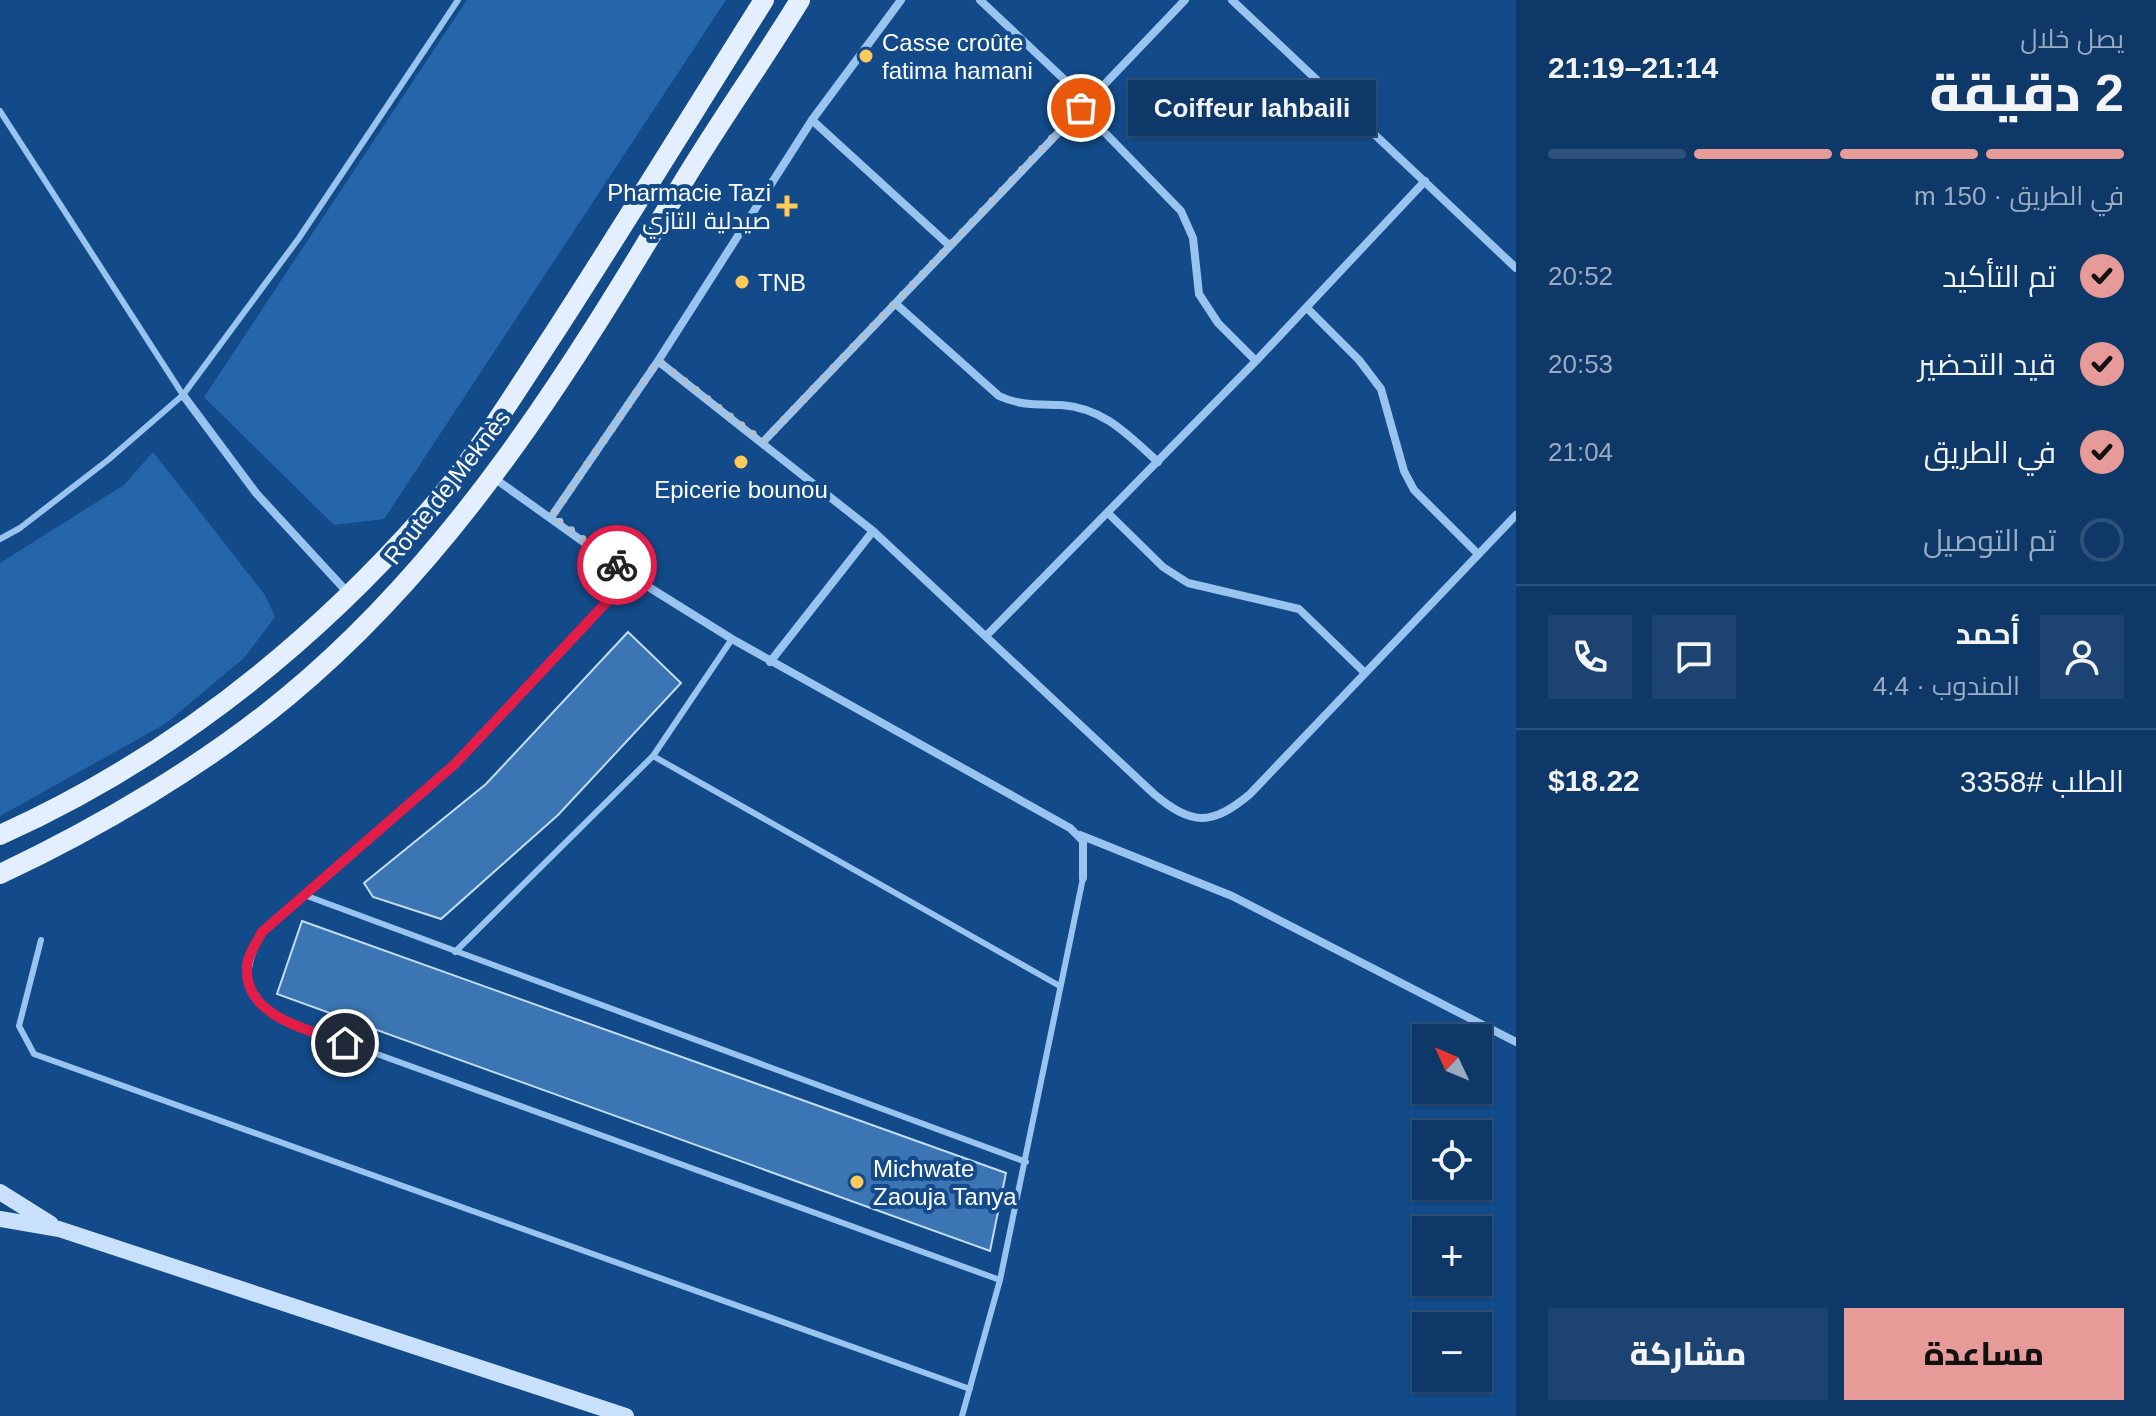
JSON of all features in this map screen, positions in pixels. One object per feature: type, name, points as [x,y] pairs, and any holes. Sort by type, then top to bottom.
[{"type":"main road","name":"Route de Meknès","points":[[0,835],[99,785],[211,712],[279,659],[350,595],[427,512],[474,453],[598,266],[764,0]]},
{"type":"main road","name":"Route de Meknès","points":[[0,874],[202,761],[289,695],[425,562],[492,477],[633,270],[683,183],[800,0]]},
{"type":"main road","points":[[0,1192],[59,1229]]},
{"type":"main road","points":[[0,1219],[59,1229],[626,1416]]},
{"type":"street","points":[[552,516],[658,361],[812,120],[901,0]]},
{"type":"street","points":[[980,0],[1084,105],[1181,211],[1193,238],[1199,294],[1218,323],[1256,361]]},
{"type":"street","points":[[763,442],[1185,0]]},
{"type":"street","points":[[1232,0],[1516,268]]},
{"type":"street","points":[[812,120],[950,246]]},
{"type":"street","points":[[987,635],[1256,361],[1425,181]]},
{"type":"street","points":[[896,304],[999,396],[1011,402],[1063,405],[1100,414],[1158,462]]},
{"type":"street","points":[[1307,308],[1359,360],[1381,389],[1404,471],[1414,490],[1478,554]]},
{"type":"street","points":[[658,361],[873,531],[1154,794],[1192,818],[1218,816],[1250,794],[1516,515]]},
{"type":"street","points":[[183,395],[256,493],[350,595]]},
{"type":"street","points":[[492,477],[552,516],[631,576],[732,639],[1077,834],[1232,896],[1516,1042]]},
{"type":"street","points":[[1108,513],[1163,567],[1188,583],[1299,609],[1364,672]]},
{"type":"street","points":[[770,662],[873,531]]},
{"type":"street","points":[[1077,834],[1085,850],[1083,878]]},
{"type":"lane","points":[[0,539],[20,528],[108,460],[183,395],[299,238],[458,0]]},
{"type":"lane","points":[[0,111],[183,395]]},
{"type":"lane","points":[[631,576],[455,764],[262,932],[247,965],[249,987],[261,1006],[286,1021],[1000,1280]]},
{"type":"lane","points":[[455,952],[653,756],[732,639]]},
{"type":"lane","points":[[653,756],[1058,985]]},
{"type":"lane","points":[[962,1416],[1000,1280],[1026,1162],[1058,985],[1083,878]]},
{"type":"lane","points":[[307,896],[1026,1162]]},
{"type":"lane","points":[[41,940],[19,1026],[34,1054],[970,1389]]},
{"type":"shaded area","points":[[467,0],[726,0],[384,519],[334,525],[204,397]]},
{"type":"shaded area","points":[[153,452],[265,595],[275,617],[244,658],[165,724],[0,816],[0,563],[124,485]]},
{"type":"building","points":[[628,632],[681,683],[558,815],[441,919],[373,897],[364,883],[486,784]]},
{"type":"building","points":[[302,921],[1006,1173],[990,1251],[277,994]]},
{"type":"way so far","points":[[617,565],[552,516],[658,361],[763,442],[1081,108]]},
{"type":"place","name":"Casse croûte fatima hamani","points":[[866,56]]},
{"type":"place","name":"Coiffeur lahbaili","points":[[1081,108]]},
{"type":"place","name":"Pharmacie Tazi صيدلية التازي","points":[[787,206]]},
{"type":"place","name":"TNB","points":[[742,282]]},
{"type":"place","name":"Epicerie bounou","points":[[741,462]]},
{"type":"place","name":"Michwate Zaouja Tanya","points":[[857,1182]]},
{"type":"route","points":[[345,1043],[286,1021],[261,1006],[249,987],[247,965],[262,932],[455,764],[631,576],[617,565]]}]
